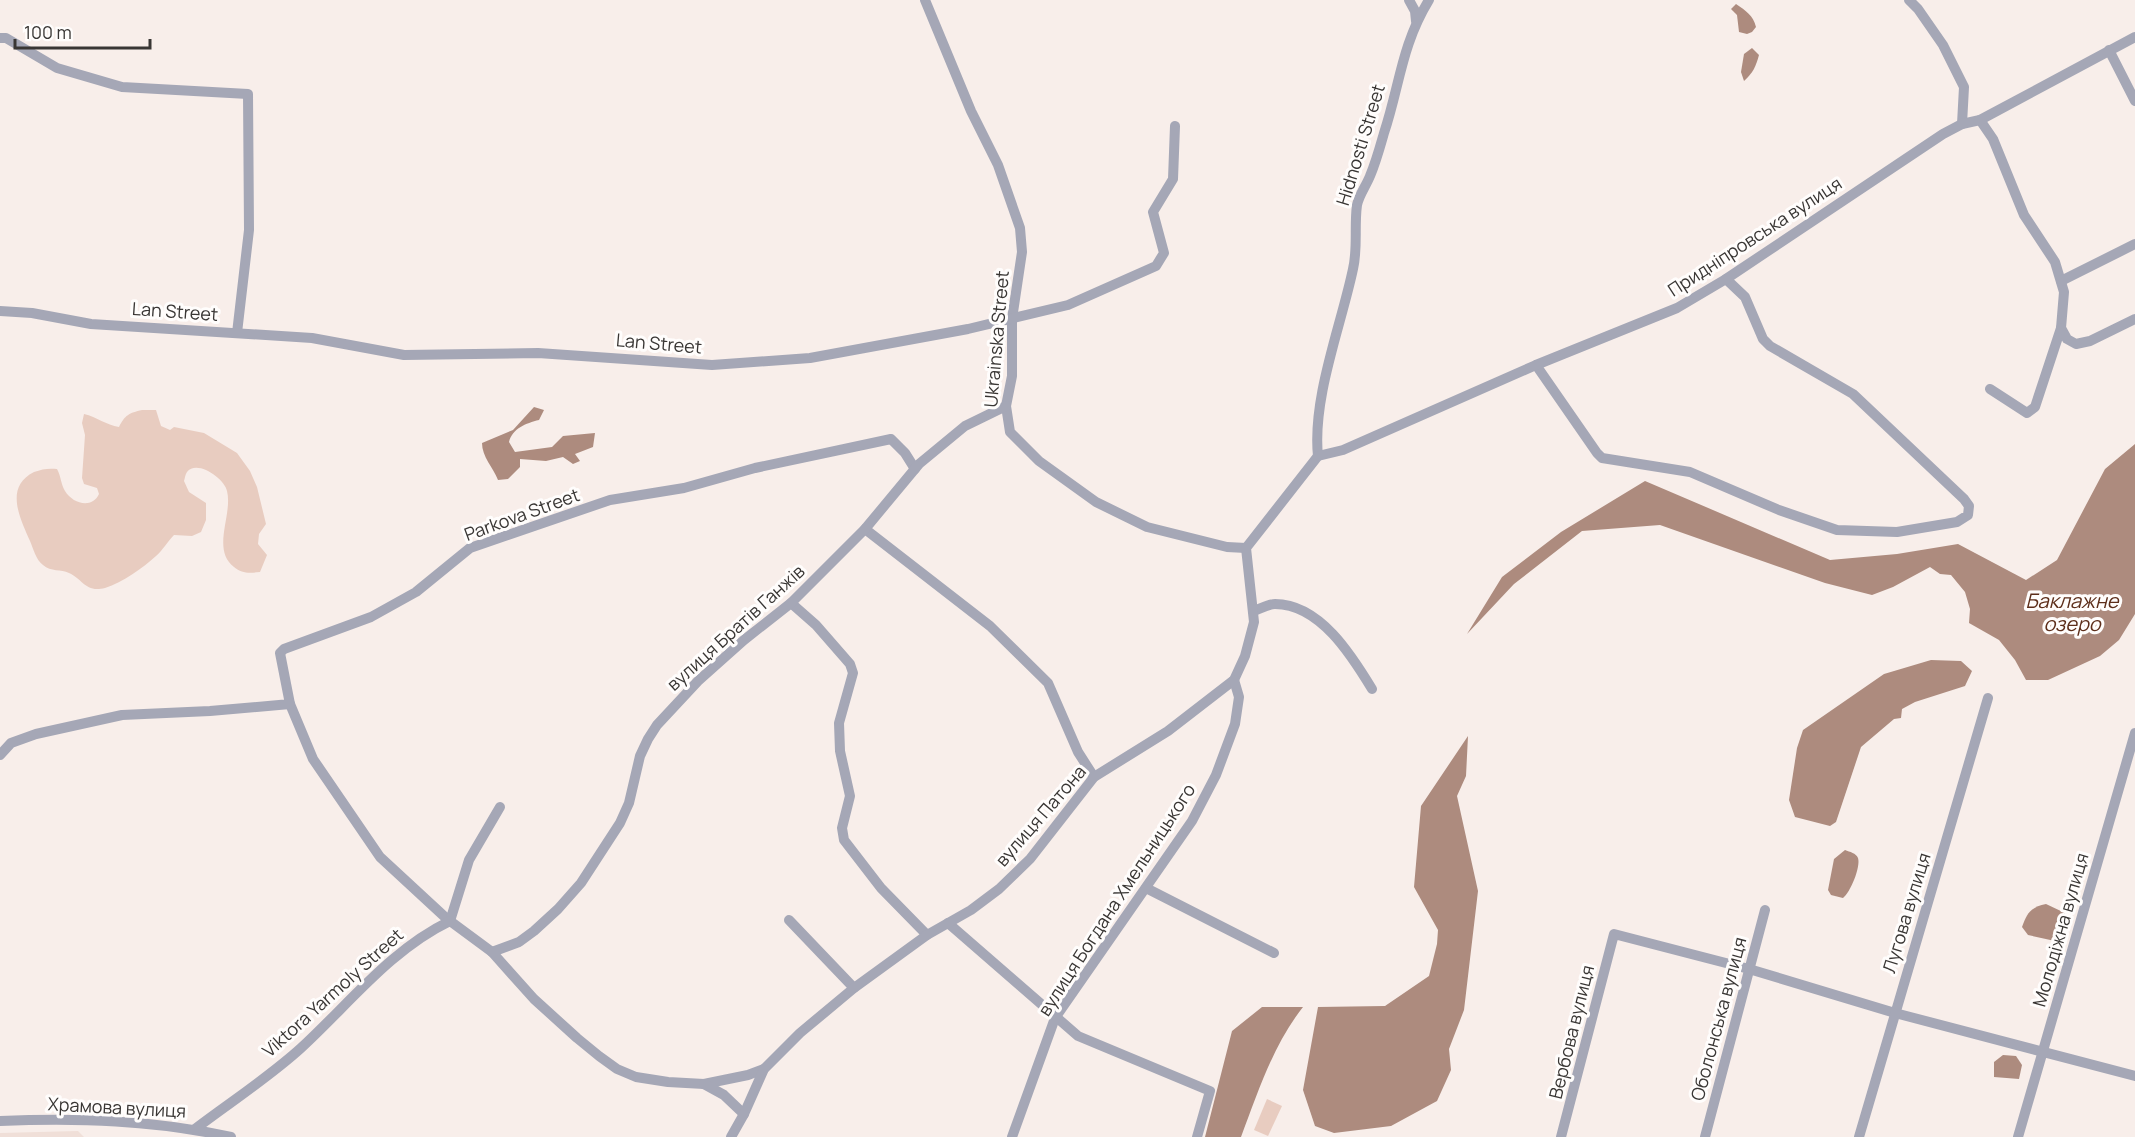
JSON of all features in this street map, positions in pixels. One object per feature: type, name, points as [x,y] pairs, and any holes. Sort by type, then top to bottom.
[{"type":"street","name":"Ukrainska Street","points":[[924,0],[971,111],[998,165],[1020,228],[1022,252],[1012,319],[1012,375],[1006,406],[1010,432],[1040,461],[1096,502],[1147,527],[1227,547],[1246,548]]},
{"type":"street","points":[[1409,0],[1415,11],[1416,21]]},
{"type":"street","name":"Hidnosti Street","points":[[1318,456],[1316,438],[1325,383],[1354,267],[1358,202],[1386,129],[1402,60],[1416,21],[1429,0]]},
{"type":"street","points":[[1909,0],[1943,45],[1964,87],[1962,124]]},
{"type":"street","name":"Придніпровська вулиця","points":[[1318,456],[1343,450],[1536,365],[1677,308],[1726,279],[1943,134],[1962,124],[1980,120],[2135,37]]},
{"type":"street","points":[[0,38],[6,38],[57,68],[122,87],[248,94],[249,230],[237,333]]},
{"type":"street","points":[[2109,50],[2135,101]]},
{"type":"street","points":[[1980,120],[1993,139],[2024,214],[2055,262],[2064,292],[2061,328],[2035,408],[2027,413],[1990,388]]},
{"type":"street","name":"Lan Street","points":[[0,311],[32,313],[91,324],[312,338],[404,355],[538,353],[712,365],[810,358],[968,329],[1068,305],[1156,266],[1164,253],[1153,212],[1173,179],[1175,126]]},
{"type":"street","points":[[2061,281],[2135,244]]},
{"type":"street","points":[[1536,365],[1602,458],[1690,472],[1779,510],[1837,530],[1897,532],[1957,522],[1968,516],[1969,506],[1964,499],[1853,394],[1770,346],[1763,339],[1745,297],[1726,279]]},
{"type":"street","points":[[2061,328],[2067,339],[2076,344],[2090,341],[2135,319]]},
{"type":"street","name":"вулиця Братів Ганжів","points":[[492,952],[519,942],[534,931],[581,883],[620,823],[629,803],[640,756],[657,725],[698,681],[744,640],[791,603],[865,530],[915,469],[965,426],[1006,406]]},
{"type":"street","name":"Parkova Street","points":[[290,704],[280,652],[371,616],[416,592],[470,548],[610,500],[684,488],[755,468],[891,439],[905,453],[915,469]]},
{"type":"street","points":[[1234,680],[1251,640],[1254,622],[1246,548],[1318,456]]},
{"type":"street","points":[[865,530],[990,626],[1048,683],[1078,752],[1094,777]]},
{"type":"street","points":[[791,603],[816,625],[850,664],[853,673],[839,723],[840,751],[850,796],[842,828],[844,840],[881,888],[927,935]]},
{"type":"street","points":[[1253,611],[1273,603],[1296,608],[1319,622],[1343,644],[1372,689]]},
{"type":"street","name":"вулиця Патона","points":[[734,1136],[764,1069],[800,1034],[854,988],[927,935],[971,910],[999,889],[1030,859],[1094,777],[1168,731],[1234,680]]},
{"type":"street","name":"вулиця Богдана Хмельницького","points":[[1012,1137],[1055,1018],[1192,821],[1216,775],[1235,724],[1239,697],[1234,680]]},
{"type":"street","name":"Лугова вулиця","points":[[1859,1137],[1988,698]]},
{"type":"street","points":[[0,755],[11,743],[36,734],[123,715],[290,704],[312,759],[380,857],[450,921],[492,952],[534,999],[577,1038],[617,1069],[636,1077],[652,1080],[704,1084],[724,1095],[744,1114]]},
{"type":"street","name":"Молодіжна вулиця","points":[[2018,1137],[2135,733]]},
{"type":"street","points":[[450,921],[469,860],[500,807]]},
{"type":"street","points":[[1146,888],[1274,953]]},
{"type":"street","name":"Оболонська вулиця","points":[[1705,1137],[1765,910]]},
{"type":"street","name":"Viktora Yarmoly Street","points":[[195,1129],[299,1050],[388,963],[417,940],[450,921]]},
{"type":"street","points":[[789,921],[854,988]]},
{"type":"street","points":[[948,923],[1078,1036],[1210,1091],[1197,1137]]},
{"type":"street","name":"Вербова вулиця","points":[[1562,1137],[1614,934],[1749,969]]},
{"type":"street","points":[[1749,969],[1895,1012],[2135,1076]]},
{"type":"street","name":"вулиця Патона","points":[[704,1084],[748,1075],[764,1069]]},
{"type":"street","name":"Храмова вулиця","points":[[0,1121],[108,1120],[155,1123],[231,1137]]},
{"type":"shaded area","points":[[142,410],[156,410],[161,426],[170,430],[174,427],[204,433],[237,453],[250,471],[257,487],[266,524],[259,534],[258,544],[267,555],[260,572],[240,571],[227,560],[223,541],[227,491],[216,476],[197,468],[187,472],[184,481],[189,492],[206,503],[206,520],[201,532],[192,536],[174,535],[156,556],[126,578],[105,588],[93,589],[69,573],[49,569],[38,560],[19,513],[17,494],[19,486],[34,472],[57,469],[68,495],[77,502],[92,502],[99,494],[97,488],[84,484],[82,478],[84,414],[119,427],[128,415]]},
{"type":"shaded area","points":[[1267,1099],[1282,1106],[1268,1136],[1254,1130]]},
{"type":"shaded area","points":[[78,1131],[84,1137],[0,1137],[0,1133]]},
{"type":"water","points":[[1736,4],[1753,19],[1756,27],[1752,32],[1747,34],[1739,32],[1737,15],[1731,9]]},
{"type":"water","points":[[1752,48],[1759,55],[1754,69],[1744,81],[1741,72],[1744,54]]},
{"type":"water","points":[[534,407],[544,410],[539,420],[525,425],[513,434],[509,442],[515,452],[552,447],[563,436],[595,433],[593,447],[575,454],[580,461],[573,464],[563,457],[546,461],[520,459],[520,467],[508,479],[498,480],[482,448],[482,443],[513,430]]},
{"type":"water","name":"Баклажне озеро","points":[[2135,444],[2135,614],[2119,640],[2100,656],[2048,680],[2026,680],[2015,660],[1999,640],[1969,623],[1970,609],[1965,592],[1951,575],[1940,574],[1930,567],[1893,587],[1872,595],[1825,583],[1660,525],[1582,531],[1514,584],[1467,634],[1502,577],[1561,532],[1645,481],[1830,560],[1897,554],[1958,544],[2026,580],[2057,560],[2105,469]]},
{"type":"water","points":[[1931,660],[1961,661],[1972,671],[1965,686],[1915,702],[1902,709],[1901,718],[1894,719],[1861,747],[1836,822],[1830,826],[1795,817],[1789,800],[1797,748],[1803,730],[1884,674]]},
{"type":"water","points":[[1468,736],[1466,776],[1457,796],[1478,891],[1464,1010],[1449,1049],[1451,1070],[1437,1101],[1391,1126],[1334,1133],[1315,1126],[1303,1090],[1318,1007],[1385,1006],[1429,976],[1438,930],[1414,887],[1421,806]]},
{"type":"water","points":[[1845,850],[1856,855],[1859,862],[1854,880],[1843,898],[1831,895],[1828,890],[1834,859]]},
{"type":"water","points":[[2046,904],[2065,913],[2065,926],[2055,941],[2028,935],[2022,927],[2030,911]]},
{"type":"water","points":[[1262,1007],[1303,1007],[1275,1053],[1241,1137],[1205,1137],[1232,1031]]},
{"type":"water","points":[[2003,1055],[2016,1056],[2022,1065],[2019,1079],[1994,1077],[1994,1062]]}]
